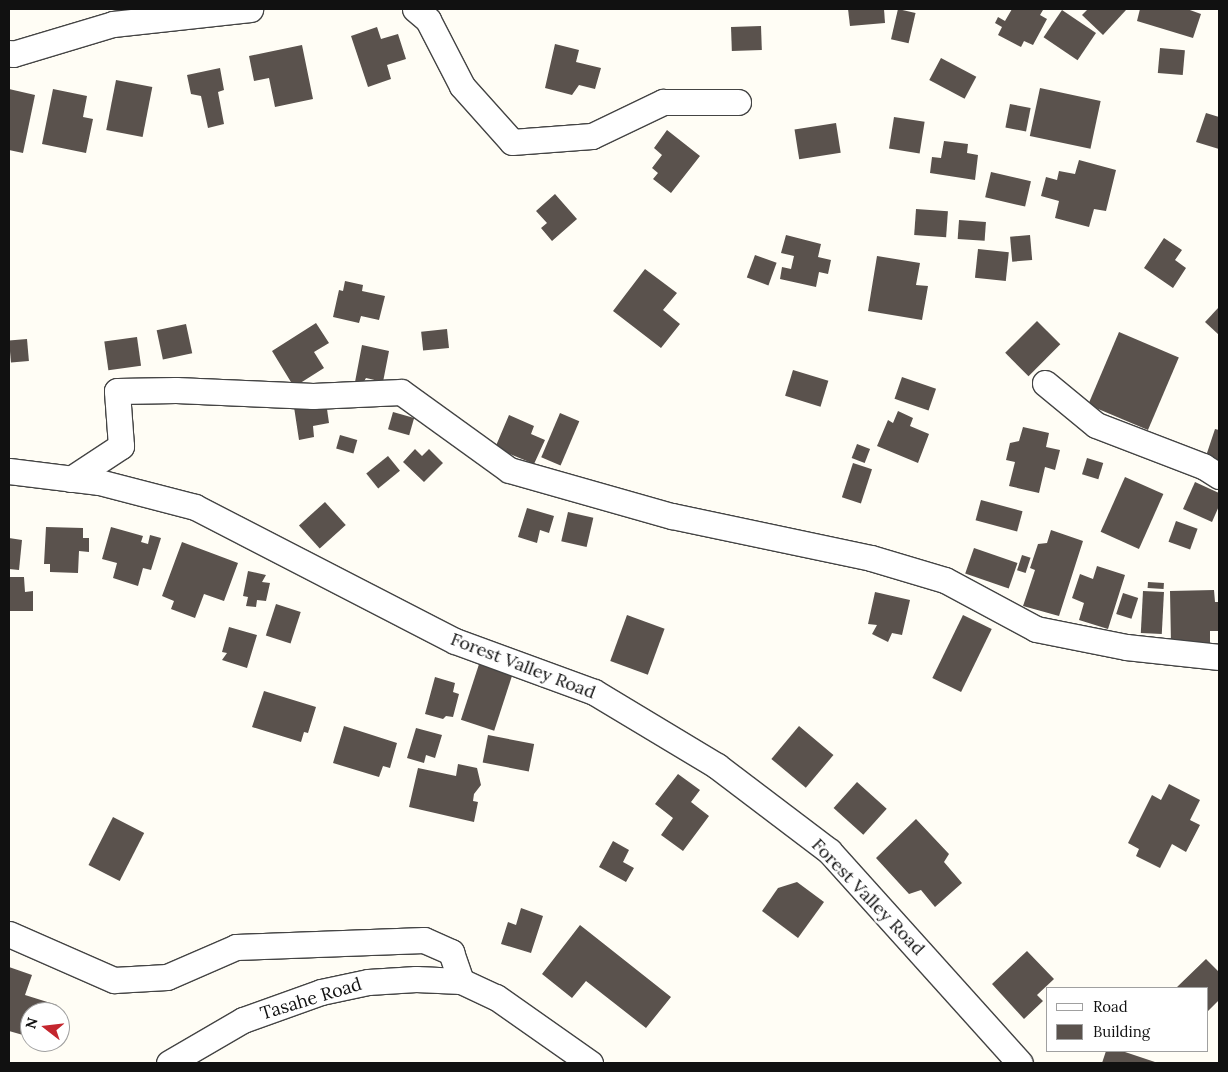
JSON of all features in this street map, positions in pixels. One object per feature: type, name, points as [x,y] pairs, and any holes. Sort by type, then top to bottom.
[{"type":"street","points":[[9,53],[13,54],[113,24],[250,9]]},
{"type":"street","points":[[416,9],[428,20],[462,86],[512,142],[592,136],[663,102],[738,102]]},
{"type":"street","points":[[1045,383],[1096,425],[1203,466],[1219,476]]},
{"type":"street","points":[[71,479],[121,446],[117,391],[176,390],[313,396],[401,392],[509,470],[672,516],[870,558],[945,580],[1036,629],[1126,647],[1219,657]]},
{"type":"street","name":"Forest Valley Road","points":[[9,471],[99,482],[195,507],[455,642],[594,692],[717,766],[829,851],[1020,1063]]},
{"type":"street","points":[[9,934],[114,980],[167,977],[236,947],[424,940],[451,952],[461,981]]},
{"type":"street","name":"Tasahe Road","points":[[169,1063],[243,1020],[322,992],[368,982],[416,979],[461,981],[496,997],[590,1063]]},
{"type":"building","points":[[848,9],[884,9],[885,23],[850,26]]},
{"type":"building","points":[[898,9],[916,13],[909,43],[891,39]]},
{"type":"building","points":[[1012,9],[1043,10],[1040,15],[1047,19],[1033,45],[1024,41],[1021,47],[998,35],[1002,27],[995,23],[998,17],[1005,21]]},
{"type":"building","points":[[1088,9],[1126,10],[1103,35],[1082,15]]},
{"type":"building","points":[[1140,9],[1187,9],[1201,14],[1193,38],[1137,21]]},
{"type":"building","points":[[1062,10],[1096,33],[1078,60],[1044,37]]},
{"type":"building","points":[[761,26],[762,50],[732,51],[731,27]]},
{"type":"building","points":[[377,27],[381,39],[398,34],[406,59],[387,65],[391,79],[368,87],[351,36]]},
{"type":"building","points":[[555,44],[579,50],[576,62],[601,68],[595,89],[579,85],[572,95],[545,88]]},
{"type":"building","points":[[302,45],[313,99],[275,107],[269,78],[254,81],[249,56]]},
{"type":"building","points":[[1160,48],[1185,50],[1183,75],[1158,73]]},
{"type":"building","points":[[941,58],[976,77],[965,99],[929,80]]},
{"type":"building","points":[[220,68],[224,90],[218,92],[224,124],[208,128],[201,96],[191,94],[187,75]]},
{"type":"building","points":[[116,80],[152,87],[143,137],[106,130]]},
{"type":"building","points":[[1040,88],[1101,101],[1090,149],[1030,136]]},
{"type":"building","points":[[9,89],[35,95],[23,153],[9,150]]},
{"type":"building","points":[[53,89],[87,96],[83,117],[93,119],[86,153],[42,144]]},
{"type":"building","points":[[1010,104],[1031,108],[1026,132],[1005,128]]},
{"type":"building","points":[[1206,113],[1219,117],[1219,149],[1196,142]]},
{"type":"building","points":[[894,117],[925,122],[920,153],[889,149]]},
{"type":"building","points":[[836,123],[841,153],[799,159],[795,130]]},
{"type":"building","points":[[667,130],[700,156],[671,193],[653,179],[658,173],[652,168],[662,155],[654,148]]},
{"type":"building","points":[[944,141],[968,144],[967,153],[978,155],[975,180],[930,173],[932,157],[941,158]]},
{"type":"building","points":[[1079,160],[1116,170],[1106,211],[1094,209],[1089,227],[1055,218],[1059,201],[1041,196],[1046,177],[1057,180],[1059,171],[1075,174]]},
{"type":"building","points":[[991,172],[1031,181],[1025,207],[985,197]]},
{"type":"building","points":[[555,194],[577,219],[552,241],[541,228],[547,223],[536,211]]},
{"type":"building","points":[[916,209],[948,211],[946,237],[914,235]]},
{"type":"building","points":[[959,220],[986,222],[985,241],[958,239]]},
{"type":"building","points":[[786,235],[821,244],[818,257],[831,260],[828,274],[819,272],[816,287],[780,279],[782,267],[791,269],[794,256],[781,253]]},
{"type":"building","points":[[1030,235],[1032,260],[1012,262],[1010,237]]},
{"type":"building","points":[[1164,238],[1182,250],[1175,260],[1186,268],[1173,288],[1144,268]]},
{"type":"building","points":[[978,249],[1009,252],[1006,281],[975,278]]},
{"type":"building","points":[[755,255],[777,263],[768,285],[747,278]]},
{"type":"building","points":[[877,256],[920,263],[916,285],[928,286],[922,320],[868,311]]},
{"type":"building","points":[[645,269],[677,293],[663,310],[680,324],[661,348],[613,311]]},
{"type":"building","points":[[345,281],[363,285],[362,291],[385,296],[379,320],[361,316],[359,323],[333,317],[339,290],[343,291]]},
{"type":"building","points":[[1219,307],[1219,335],[1205,322]]},
{"type":"building","points":[[1037,321],[1060,344],[1029,376],[1005,353]]},
{"type":"building","points":[[316,323],[329,343],[314,352],[324,368],[294,387],[272,351]]},
{"type":"building","points":[[186,324],[192,353],[163,360],[157,330]]},
{"type":"building","points":[[447,329],[449,348],[423,351],[421,332]]},
{"type":"building","points":[[1119,332],[1179,357],[1148,430],[1088,405]]},
{"type":"building","points":[[137,337],[141,366],[108,370],[104,342]]},
{"type":"building","points":[[27,339],[29,361],[11,362],[9,341]]},
{"type":"building","points":[[362,345],[389,351],[383,382],[366,378],[363,383],[355,382]]},
{"type":"building","points":[[793,370],[828,381],[820,407],[785,396]]},
{"type":"building","points":[[902,377],[936,389],[929,410],[895,399]]},
{"type":"building","points":[[326,402],[329,423],[313,426],[314,437],[299,440],[294,407]]},
{"type":"building","points":[[898,411],[913,418],[910,426],[929,434],[918,463],[877,446],[888,420],[893,423]]},
{"type":"building","points":[[393,412],[414,418],[409,435],[388,429]]},
{"type":"building","points":[[560,413],[579,421],[561,465],[541,457]]},
{"type":"building","points":[[509,415],[534,426],[531,434],[545,440],[534,464],[495,448]]},
{"type":"building","points":[[1023,427],[1049,433],[1046,447],[1060,450],[1055,470],[1045,467],[1039,493],[1009,486],[1015,462],[1006,460],[1010,443],[1019,441]]},
{"type":"building","points":[[1215,429],[1219,430],[1219,464],[1205,459]]},
{"type":"building","points":[[340,435],[357,440],[353,453],[336,448]]},
{"type":"building","points":[[857,444],[870,449],[865,463],[852,458]]},
{"type":"building","points":[[415,449],[422,456],[429,449],[443,463],[424,482],[403,462]]},
{"type":"building","points":[[388,456],[400,471],[378,488],[366,474]]},
{"type":"building","points":[[1087,458],[1103,463],[1098,479],[1082,474]]},
{"type":"building","points":[[853,463],[872,469],[861,503],[842,497]]},
{"type":"building","points":[[1125,477],[1163,494],[1139,549],[1101,532]]},
{"type":"building","points":[[1195,482],[1219,493],[1219,506],[1212,522],[1183,509]]},
{"type":"building","points":[[981,500],[1023,511],[1017,531],[976,520]]},
{"type":"building","points":[[325,502],[346,525],[320,548],[299,525]]},
{"type":"building","points":[[527,508],[554,516],[549,533],[540,530],[537,543],[518,537]]},
{"type":"building","points":[[568,512],[593,518],[587,547],[561,541]]},
{"type":"building","points":[[1176,521],[1198,529],[1190,550],[1168,542]]},
{"type":"building","points":[[46,527],[83,528],[83,538],[89,538],[89,552],[79,551],[78,573],[50,572],[50,564],[44,564]]},
{"type":"building","points":[[111,527],[143,536],[141,542],[148,544],[150,535],[161,538],[151,570],[143,568],[138,586],[113,578],[117,563],[102,559]]},
{"type":"building","points":[[1051,530],[1083,541],[1059,616],[1023,606],[1035,570],[1030,568],[1038,544],[1047,543]]},
{"type":"building","points":[[9,538],[22,540],[19,570],[9,569]]},
{"type":"building","points":[[182,542],[238,563],[224,601],[204,594],[195,618],[171,609],[174,601],[162,596]]},
{"type":"building","points":[[974,548],[1017,563],[1009,589],[965,574]]},
{"type":"building","points":[[1022,555],[1031,558],[1026,573],[1017,570]]},
{"type":"building","points":[[1097,566],[1125,575],[1108,629],[1079,620],[1084,603],[1072,598],[1080,574],[1093,579]]},
{"type":"building","points":[[248,571],[266,575],[262,582],[270,583],[266,601],[257,600],[256,607],[246,606],[248,597],[243,596]]},
{"type":"building","points":[[9,577],[24,577],[25,592],[33,591],[33,611],[9,611]]},
{"type":"building","points":[[1148,582],[1164,583],[1164,589],[1148,588]]},
{"type":"building","points":[[1214,590],[1215,602],[1219,602],[1219,631],[1210,631],[1210,643],[1171,644],[1170,591]]},
{"type":"building","points":[[1143,591],[1164,592],[1162,634],[1141,633]]},
{"type":"building","points":[[875,592],[910,600],[902,635],[892,633],[888,642],[872,634],[877,625],[868,624]]},
{"type":"building","points":[[1123,593],[1138,598],[1131,619],[1116,614]]},
{"type":"building","points":[[276,604],[301,612],[291,643],[266,635]]},
{"type":"building","points":[[627,615],[665,629],[648,675],[610,661]]},
{"type":"building","points":[[963,615],[992,629],[961,692],[932,678]]},
{"type":"building","points":[[229,627],[257,635],[247,668],[222,660],[227,653],[222,652]]},
{"type":"building","points":[[481,658],[514,669],[494,731],[461,720]]},
{"type":"building","points":[[435,677],[455,683],[453,692],[459,694],[453,717],[446,716],[443,719],[425,714]]},
{"type":"building","points":[[264,691],[316,707],[308,733],[304,732],[301,742],[252,727]]},
{"type":"building","points":[[344,726],[397,743],[390,768],[383,766],[379,777],[333,763]]},
{"type":"building","points":[[799,726],[833,755],[806,788],[771,759]]},
{"type":"building","points":[[416,728],[442,735],[435,758],[426,755],[424,763],[407,758]]},
{"type":"building","points":[[488,735],[534,744],[529,771],[483,762]]},
{"type":"building","points":[[458,764],[477,768],[481,785],[474,794],[473,801],[478,802],[474,822],[409,807],[418,768],[456,776]]},
{"type":"building","points":[[678,774],[700,790],[691,802],[709,816],[683,851],[661,835],[673,818],[655,804]]},
{"type":"building","points":[[857,782],[887,809],[863,835],[834,808]]},
{"type":"building","points":[[1169,784],[1200,800],[1190,820],[1200,825],[1186,852],[1172,844],[1160,868],[1136,856],[1139,849],[1128,843],[1152,795],[1161,800]]},
{"type":"building","points":[[113,817],[144,833],[120,881],[88,865]]},
{"type":"building","points":[[916,819],[949,854],[944,862],[962,883],[935,907],[921,890],[909,894],[876,858]]},
{"type":"building","points":[[613,841],[629,850],[623,862],[634,868],[626,882],[599,867]]},
{"type":"building","points":[[797,882],[824,902],[798,938],[762,911],[778,888]]},
{"type":"building","points":[[521,908],[543,916],[531,953],[501,944],[508,922],[516,925]]},
{"type":"building","points":[[580,925],[671,997],[646,1028],[586,981],[572,998],[542,974]]},
{"type":"building","points":[[1027,951],[1054,979],[1037,995],[1043,1001],[1024,1019],[992,984]]},
{"type":"building","points":[[1206,959],[1219,972],[1219,1000],[1208,1011],[1208,987],[1177,987]]},
{"type":"building","points":[[9,967],[32,975],[25,995],[47,1002],[20,1002],[20,1034],[9,1031]]},
{"type":"building","points":[[1106,1052],[1125,1052],[1158,1063],[1102,1063]]}]
